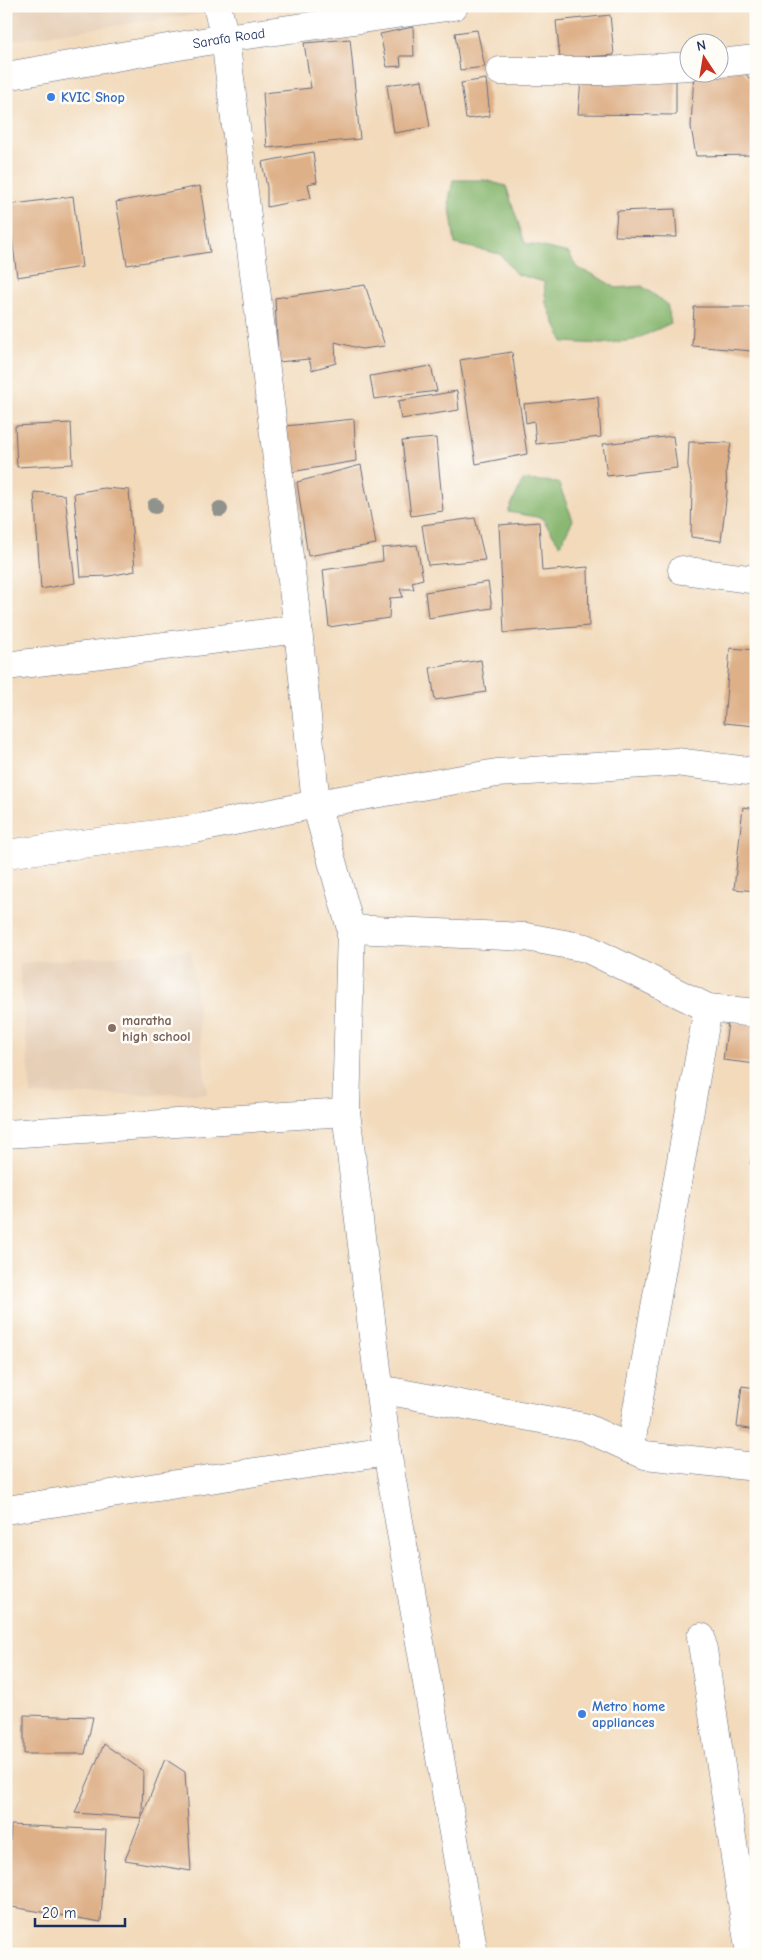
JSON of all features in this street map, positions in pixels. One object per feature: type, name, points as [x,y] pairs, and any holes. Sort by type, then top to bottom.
[{"type":"street","points":[[217,6],[225,38],[298,629],[316,804],[351,929],[346,1112],[387,1452],[474,1954]]},
{"type":"street","name":"Sarafa Road","points":[[6,76],[225,38],[454,6]]},
{"type":"street","points":[[730,62],[756,60]]},
{"type":"street","points":[[500,72],[606,71],[680,67]]},
{"type":"street","points":[[682,570],[756,580]]},
{"type":"street","points":[[6,666],[298,629]]},
{"type":"street","points":[[6,854],[195,829],[316,804],[498,773],[676,762],[756,772]]},
{"type":"street","points":[[351,929],[526,937],[586,948],[708,1008],[756,1013]]},
{"type":"street","points":[[630,1449],[708,1008]]},
{"type":"street","points":[[6,1134],[346,1112]]},
{"type":"street","points":[[379,1389],[584,1427],[645,1455],[756,1467]]},
{"type":"street","points":[[6,1510],[387,1452]]},
{"type":"street","points":[[701,1637],[751,1949]]},
{"type":"shaded area","points":[[6,6],[205,6],[206,13],[6,41]]},
{"type":"shaded area","name":"maratha high school","points":[[191,950],[207,1094],[31,1095],[19,963]]},
{"type":"green space","points":[[453,180],[484,180],[506,186],[525,243],[569,253],[577,268],[596,276],[616,288],[642,286],[667,304],[671,323],[634,340],[601,344],[563,342],[546,303],[544,282],[516,274],[500,254],[455,244],[449,200]]},
{"type":"green space","points":[[523,480],[558,482],[573,520],[560,545],[542,518],[508,512]]},
{"type":"building","points":[[610,15],[614,55],[560,59],[556,21]]},
{"type":"building","points":[[413,27],[414,56],[400,56],[401,66],[387,67],[380,34]]},
{"type":"building","points":[[477,30],[485,67],[460,70],[455,33]]},
{"type":"building","points":[[350,39],[360,139],[267,148],[263,93],[311,88],[304,43]]},
{"type":"building","points":[[742,69],[752,82],[754,155],[696,156],[691,127],[693,82],[730,82],[730,71]]},
{"type":"building","points":[[676,77],[676,115],[578,114],[581,80]]},
{"type":"building","points":[[486,79],[490,116],[466,119],[461,83]]},
{"type":"building","points":[[422,80],[430,127],[394,133],[387,85]]},
{"type":"building","points":[[313,152],[317,182],[308,184],[311,198],[267,207],[267,187],[262,162]]},
{"type":"building","points":[[200,186],[210,252],[127,265],[116,202]]},
{"type":"building","points":[[73,196],[82,267],[17,277],[8,205]]},
{"type":"building","points":[[675,209],[677,237],[615,236],[617,211]]},
{"type":"building","points":[[365,285],[385,346],[362,349],[335,342],[336,363],[312,370],[309,359],[278,362],[275,298]]},
{"type":"building","points":[[694,307],[755,307],[752,351],[692,346]]},
{"type":"building","points":[[512,352],[527,454],[476,464],[460,360]]},
{"type":"building","points":[[431,366],[437,391],[374,399],[370,376]]},
{"type":"building","points":[[457,391],[459,410],[401,419],[398,401]]},
{"type":"building","points":[[598,397],[601,437],[536,444],[534,421],[526,423],[524,404]]},
{"type":"building","points":[[354,419],[356,461],[291,472],[285,426]]},
{"type":"building","points":[[71,423],[73,464],[17,467],[15,426]]},
{"type":"building","points":[[673,436],[677,468],[607,476],[603,444]]},
{"type":"building","points":[[436,438],[443,511],[411,516],[402,441]]},
{"type":"building","points":[[689,442],[731,443],[726,471],[727,492],[721,541],[691,537],[692,486],[688,465]]},
{"type":"building","points":[[361,465],[376,544],[308,556],[297,482]]},
{"type":"building","points":[[104,488],[129,490],[135,571],[109,576],[81,577],[74,493]]},
{"type":"building","points":[[34,492],[65,495],[75,583],[41,589]]},
{"type":"building","points":[[475,518],[485,560],[428,565],[422,525]]},
{"type":"building","points":[[539,522],[542,571],[588,567],[589,626],[504,633],[499,525]]},
{"type":"building","points":[[417,545],[423,579],[412,582],[414,589],[400,589],[403,597],[390,598],[389,618],[329,627],[323,570],[383,561],[382,548]]},
{"type":"building","points":[[488,582],[492,608],[428,618],[425,592]]},
{"type":"building","points":[[730,648],[756,650],[756,726],[724,723]]},
{"type":"building","points":[[481,660],[486,692],[435,700],[430,668]]},
{"type":"building","points":[[743,807],[756,809],[756,891],[734,889]]},
{"type":"building","points":[[728,1022],[756,1025],[756,1064],[723,1060]]},
{"type":"building","points":[[756,1135],[756,1165],[750,1164]]},
{"type":"building","points":[[742,1386],[756,1388],[756,1430],[737,1427]]},
{"type":"building","points":[[24,1715],[93,1717],[85,1754],[24,1754]]},
{"type":"building","points":[[104,1744],[143,1771],[142,1817],[165,1759],[185,1772],[191,1871],[125,1860],[142,1818],[75,1813]]},
{"type":"building","points":[[11,1825],[106,1830],[101,1922],[6,1906]]},
{"type":"place","name":"KVIC Shop","points":[[51,97]]},
{"type":"place","name":"maratha high school","points":[[112,1028]]},
{"type":"place","name":"Metro home appliances","points":[[582,1714]]}]
